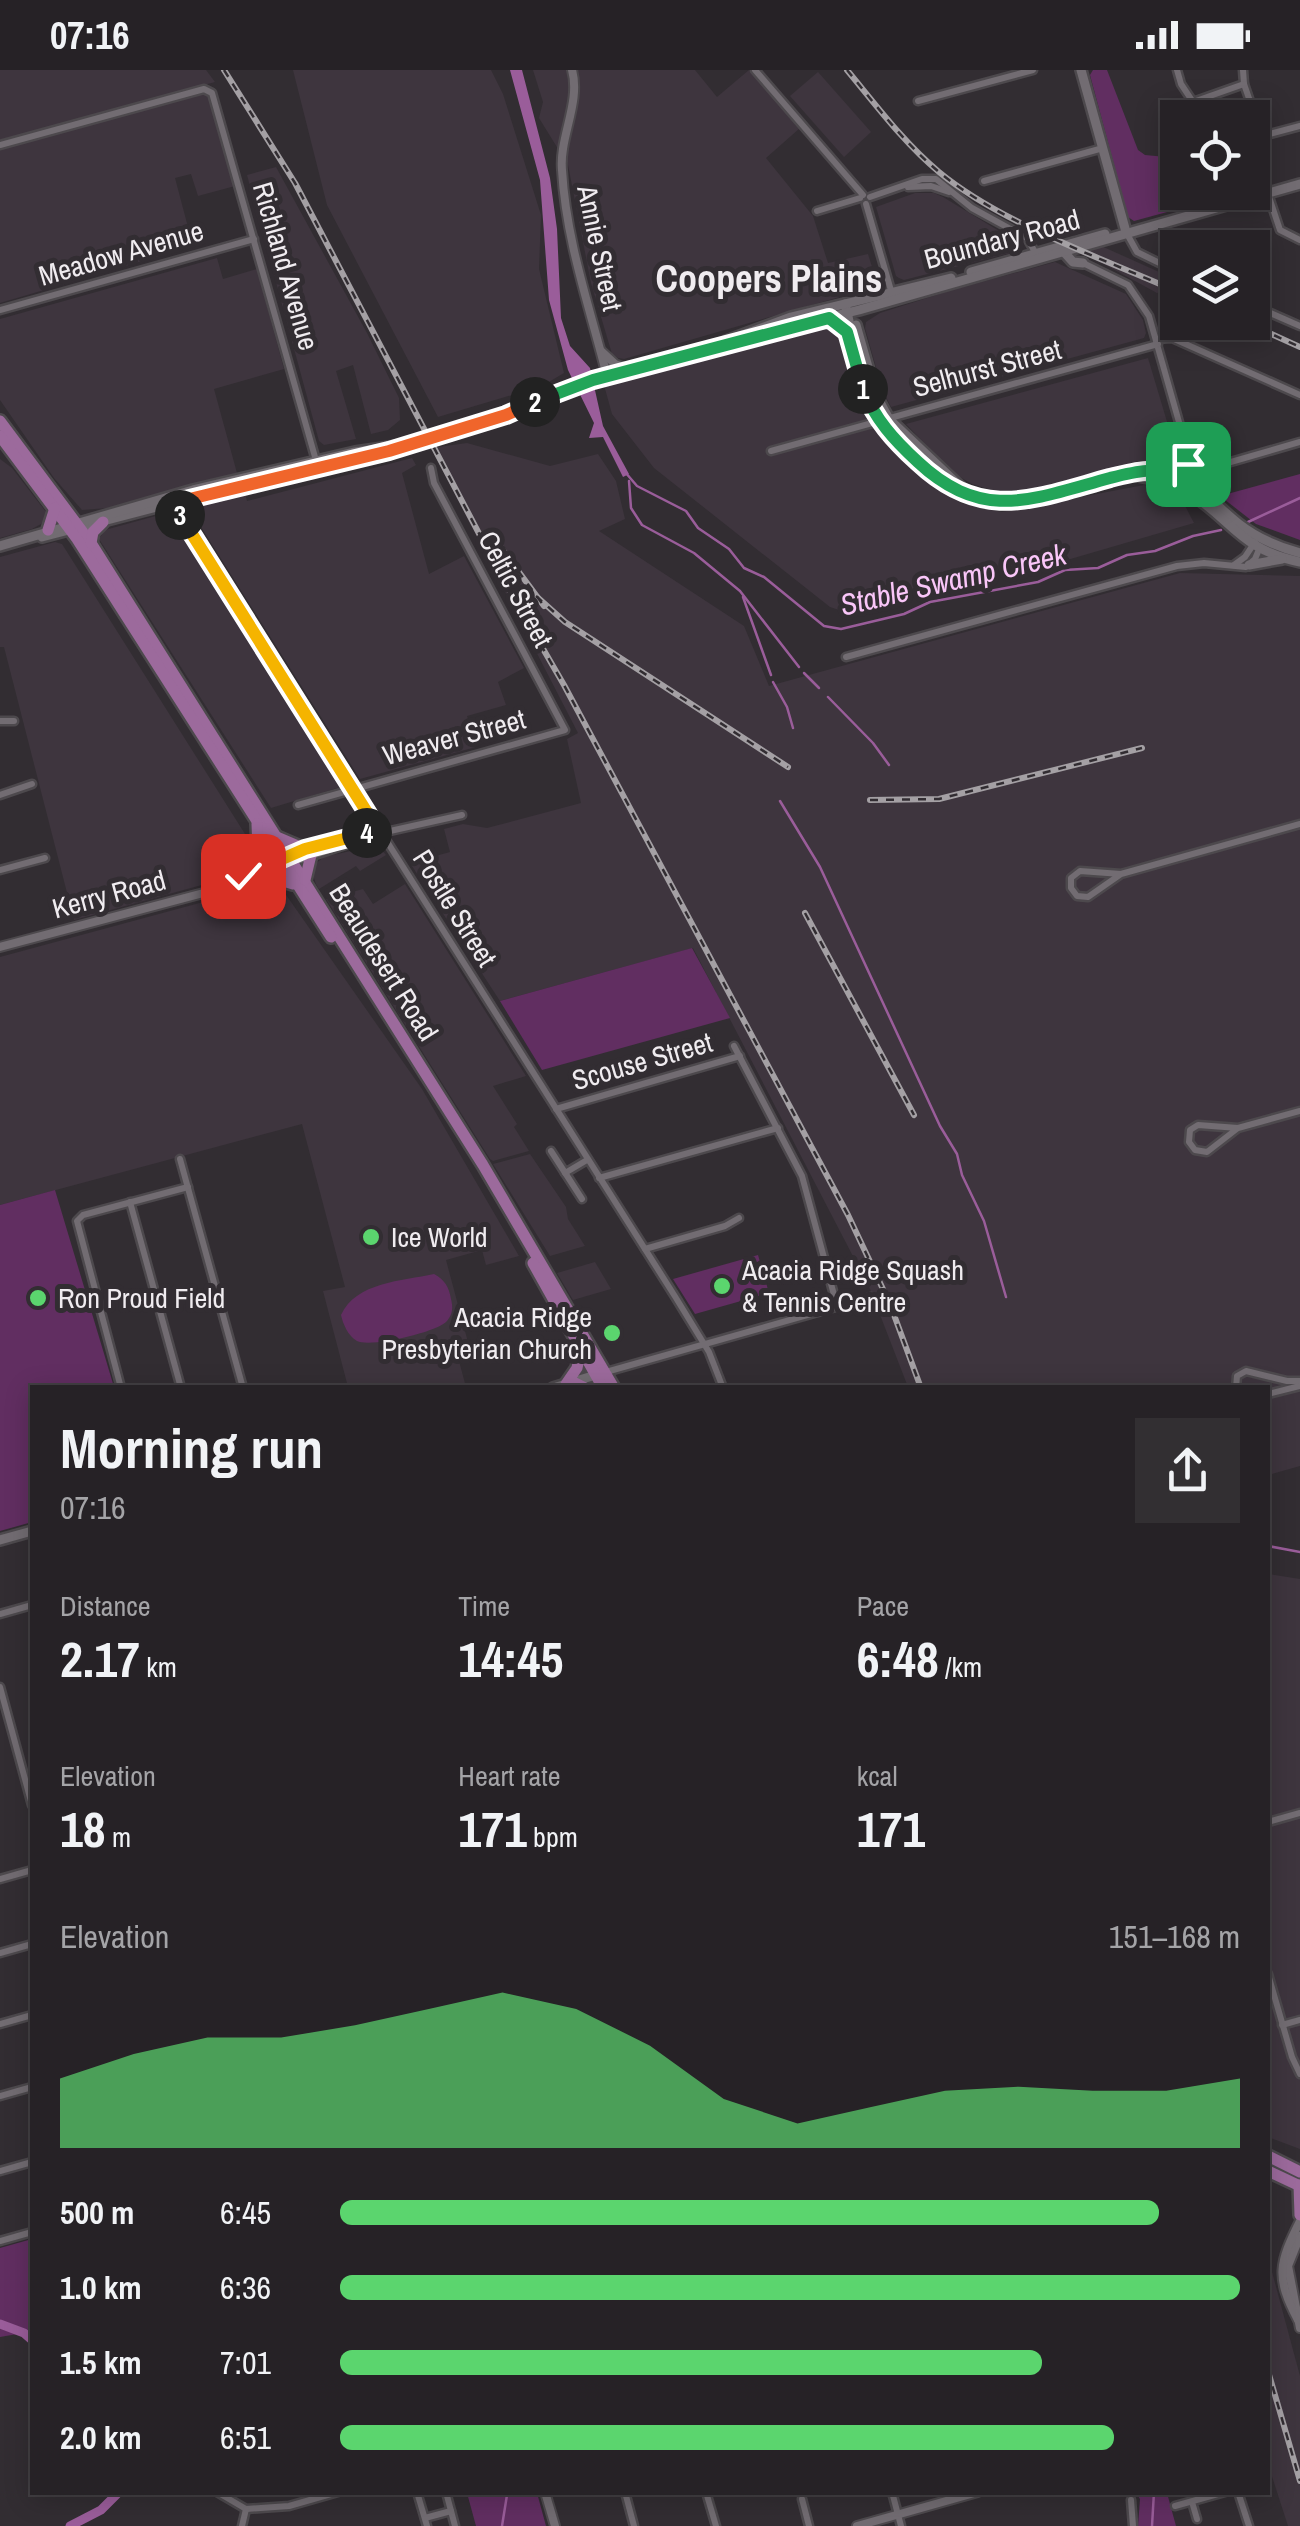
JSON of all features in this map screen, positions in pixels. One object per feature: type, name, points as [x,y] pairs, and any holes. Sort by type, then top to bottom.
[{"type":"highway","name":"Beaudesert Road","points":[[0,421],[74,527],[257,824],[286,861],[518,1234],[581,1349],[611,1385]]},
{"type":"highway","name":"Beaudesert Road","points":[[0,436],[55,508],[91,543],[276,838],[286,861]]},
{"type":"highway","points":[[48,530],[55,508]]},
{"type":"highway","points":[[91,543],[93,532],[102,522]]},
{"type":"highway","points":[[249,873],[258,850],[257,824]]},
{"type":"highway","points":[[263,875],[300,884],[308,852],[276,838]]},
{"type":"highway","name":"Beaudesert Road","points":[[300,884],[483,1165],[600,1374],[602,1385]]},
{"type":"highway","points":[[564,1384],[577,1368],[581,1349]]},
{"type":"highway","points":[[1270,2157],[1297,2168]]},
{"type":"highway","points":[[1270,2171],[1299,2186],[1300,2218]]},
{"type":"main road","points":[[1084,72],[1126,232]]},
{"type":"main road","name":"Boundary Road","points":[[1270,192],[1300,184]]},
{"type":"main road","name":"Boundary Road","points":[[719,344],[774,322],[877,305],[892,295],[1064,252],[1204,210]]},
{"type":"main road","name":"Boundary Road","points":[[0,546],[421,440],[506,415],[572,386],[719,344],[829,318],[849,308],[1035,252],[1126,232]]},
{"type":"main road","points":[[1064,252],[1073,262],[1083,262]]},
{"type":"main road","points":[[856,324],[877,305]]},
{"type":"main road","points":[[849,308],[884,420]]},
{"type":"main road","points":[[849,308],[851,344]]},
{"type":"main road","points":[[829,318],[844,328],[864,390],[884,420],[933,476],[955,491],[997,501],[1024,501],[1138,470],[1154,470],[1181,482],[1258,542],[1300,562]]},
{"type":"main road","name":"Boundary Road","points":[[31,538],[48,530],[102,522],[171,500]]},
{"type":"main road","points":[[1258,542],[1300,554]]},
{"type":"main road","points":[[1250,565],[1285,558]]},
{"type":"main road","points":[[564,1384],[600,1374]]},
{"type":"main road","points":[[0,1540],[30,1532]]},
{"type":"street","name":"Annie Street","points":[[572,70],[569,120],[560,154],[563,195],[607,376]]},
{"type":"street","points":[[755,70],[865,199],[892,295]]},
{"type":"street","points":[[918,102],[1033,70]]},
{"type":"street","points":[[1178,70],[1181,84],[1192,100]]},
{"type":"street","points":[[1244,70],[1250,100]]},
{"type":"street","points":[[1199,100],[1244,84]]},
{"type":"street","name":"Richland Avenue","points":[[0,146],[204,89],[215,98],[317,466]]},
{"type":"street","points":[[1270,134],[1300,126]]},
{"type":"street","points":[[984,181],[1103,148]]},
{"type":"street","points":[[817,211],[930,178],[972,208],[1027,238],[1035,252]]},
{"type":"street","points":[[1270,198],[1280,230],[1300,240]]},
{"type":"street","points":[[1126,232],[1137,252],[1160,263]]},
{"type":"street","name":"Meadow Avenue","points":[[0,310],[254,239]]},
{"type":"street","points":[[1083,262],[1133,290],[1146,310],[1188,454],[1181,482]]},
{"type":"street","points":[[1270,313],[1300,326]]},
{"type":"street","points":[[1157,341],[1172,338],[1300,395]]},
{"type":"street","name":"Selhurst Street","points":[[771,451],[1157,341]]},
{"type":"street","points":[[600,351],[630,370]]},
{"type":"street","points":[[1203,470],[1300,442]]},
{"type":"street","name":"Celtic Street","points":[[431,468],[434,483],[565,730]]},
{"type":"street","name":"Postle Street","points":[[171,500],[645,1249],[704,1344],[722,1385]]},
{"type":"street","points":[[846,658],[1176,566],[1204,562],[1250,565],[1258,542]]},
{"type":"street","points":[[1233,566],[1258,542]]},
{"type":"street","points":[[0,720],[14,720]]},
{"type":"street","name":"Weaver Street","points":[[298,804],[565,730]]},
{"type":"street","points":[[0,796],[32,784]]},
{"type":"street","name":"Kerry Road","points":[[230,884],[308,852],[462,815]]},
{"type":"street","points":[[1121,874],[1088,898],[1077,896],[1072,890],[1072,878],[1078,872],[1121,874],[1300,824]]},
{"type":"street","points":[[0,870],[45,858]]},
{"type":"street","name":"Kerry Road","points":[[0,947],[263,875],[286,861]]},
{"type":"street","points":[[734,1046],[802,1176],[837,1306]]},
{"type":"street","name":"Scouse Street","points":[[556,1109],[740,1056]]},
{"type":"street","points":[[1238,1128],[1200,1124],[1190,1130],[1189,1142],[1195,1150],[1206,1152],[1238,1128],[1300,1110]]},
{"type":"street","points":[[599,1178],[778,1128]]},
{"type":"street","points":[[551,1151],[582,1199]]},
{"type":"street","points":[[180,1159],[242,1385]]},
{"type":"street","points":[[565,1173],[588,1160]]},
{"type":"street","points":[[120,1385],[78,1219],[188,1186]]},
{"type":"street","points":[[130,1202],[180,1385]]},
{"type":"street","points":[[645,1249],[725,1226],[739,1218]]},
{"type":"street","points":[[600,1374],[871,1297]]},
{"type":"street","points":[[1236,1385],[1237,1376],[1246,1370],[1300,1384]]},
{"type":"street","points":[[1270,1393],[1300,1384]]},
{"type":"street","points":[[0,1614],[30,1606]]},
{"type":"street","points":[[0,1687],[4,1720],[29,1777]]},
{"type":"street","points":[[1270,1821],[1300,1812]]},
{"type":"street","points":[[0,1879],[30,1871]]},
{"type":"street","points":[[0,1953],[30,1945]]},
{"type":"street","points":[[1270,1981],[1300,2074]]},
{"type":"street","points":[[0,2024],[30,2016]]},
{"type":"street","points":[[1282,2025],[1300,2020]]},
{"type":"street","points":[[0,2096],[30,2088]]},
{"type":"street","points":[[0,2171],[30,2163]]},
{"type":"street","points":[[1299,2324],[1290,2305],[1281,2262],[1300,2218]]},
{"type":"street","points":[[0,2241],[30,2233]]},
{"type":"street","points":[[1299,2324],[1288,2266],[1300,2236]]},
{"type":"street","points":[[223,2495],[246,2509],[288,2506],[321,2495]]},
{"type":"street","points":[[418,2495],[426,2522],[451,2511]]},
{"type":"street","points":[[447,2495],[455,2526]]},
{"type":"street","points":[[547,2495],[555,2526]]},
{"type":"street","points":[[626,2495],[634,2526]]},
{"type":"street","points":[[707,2495],[716,2526]]},
{"type":"street","points":[[893,2495],[902,2526]]},
{"type":"street","points":[[856,2526],[969,2495]]},
{"type":"street","points":[[1175,2506],[1216,2495]]},
{"type":"street","points":[[1239,2495],[1249,2526]]},
{"type":"street","points":[[802,2499],[810,2526]]},
{"type":"street","points":[[1131,2500],[1133,2526]]},
{"type":"street","points":[[1192,2502],[1197,2519]]},
{"type":"street","points":[[242,2526],[246,2509]]},
{"type":"shaded area","points":[[0,70],[206,70],[215,82],[0,140]]},
{"type":"shaded area","points":[[293,70],[491,70],[503,94],[541,215],[539,269],[564,373],[542,386],[438,417],[327,205]]},
{"type":"shaded area","points":[[510,70],[522,70],[550,178],[561,318],[570,346],[590,368],[603,426],[629,474],[623,477],[603,437],[589,438],[594,423],[568,370],[549,300],[540,180]]},
{"type":"shaded area","points":[[533,70],[695,70],[717,97],[749,70],[800,128],[766,158],[813,216],[828,263],[868,254],[878,286],[618,358],[612,354],[591,283],[568,165],[539,118],[543,102]]},
{"type":"shaded area","points":[[1093,70],[1107,70],[1138,150],[1160,156],[1160,210],[1174,210],[1134,221],[1128,217],[1090,75]]},
{"type":"shaded area","points":[[818,72],[871,132],[844,157],[790,96]]},
{"type":"shaded area","points":[[203,93],[210,96],[235,186],[198,196],[191,174],[175,178],[193,246],[0,303],[0,150]]},
{"type":"shaded area","points":[[276,167],[399,398],[400,420],[388,430],[371,434],[353,365],[336,371],[356,439],[324,445],[319,441],[247,175]]},
{"type":"shaded area","points":[[915,193],[943,197],[1009,237],[1014,252],[904,280],[899,278],[876,207]]},
{"type":"shaded area","points":[[1099,245],[1160,272],[1160,292],[1157,293],[1080,251]]},
{"type":"shaded area","points":[[217,258],[223,279],[257,269],[284,369],[214,389],[237,473],[108,508],[82,510],[54,478],[0,400],[0,319]]},
{"type":"shaded area","points":[[1055,262],[1126,294],[1143,320],[1144,338],[891,407],[882,389],[866,322],[880,313],[949,291]]},
{"type":"shaded area","points":[[828,326],[841,336],[857,392],[879,435],[929,481],[961,503],[1002,512],[1144,485],[1164,489],[1182,500],[1194,523],[1019,574],[1016,566],[857,610],[830,607],[654,468],[612,414],[604,385]]},
{"type":"shaded area","points":[[1148,358],[1179,462],[1138,461],[1031,492],[998,492],[953,473],[906,424]]},
{"type":"shaded area","points":[[467,443],[550,466],[598,454],[616,481],[625,519],[599,531],[744,626],[769,686],[1180,573],[1300,576],[1300,1466],[1270,1474],[1270,1385],[907,1385],[870,1289],[693,948],[500,1001],[410,863],[450,852],[444,829],[463,824],[487,828],[581,803],[567,739],[578,733],[431,448]]},
{"type":"shaded area","points":[[412,458],[416,465],[402,473],[429,574],[464,556],[524,668],[498,682],[506,705],[467,716],[476,747],[360,779],[189,508],[245,493],[247,501]]},
{"type":"shaded area","points":[[0,459],[12,468],[48,520],[0,538]]},
{"type":"shaded area","points":[[1300,474],[1300,540],[1256,524],[1220,496]]},
{"type":"shaded area","points":[[170,512],[344,786],[271,808],[99,539],[105,530]]},
{"type":"shaded area","points":[[55,542],[62,544],[245,834],[249,848],[242,867],[220,880],[74,920],[4,647],[0,647],[0,557]]},
{"type":"shaded area","points":[[377,845],[386,855],[360,871],[356,866],[319,889],[312,872],[324,857]]},
{"type":"shaded area","points":[[277,882],[422,1089],[519,1256],[486,1265],[482,1250],[446,1260],[469,1346],[456,1350],[465,1385],[347,1385],[323,1291],[345,1287],[302,1124],[0,1205],[0,957]]},
{"type":"shaded area","points":[[405,884],[526,1076],[493,1086],[529,1151],[490,1159],[326,899],[363,889],[373,904]]},
{"type":"shaded area","points":[[692,948],[730,1018],[542,1070],[500,1001]]},
{"type":"shaded area","points":[[530,1154],[566,1207],[568,1219],[585,1246],[550,1256],[493,1164]]},
{"type":"shaded area","points":[[55,1190],[113,1385],[30,1385],[30,1523],[0,1531],[0,1205]]},
{"type":"shaded area","name":"Acacia Ridge Squash & Tennis Centre","points":[[758,1255],[769,1293],[695,1314],[673,1279]]},
{"type":"shaded area","points":[[595,1262],[611,1289],[573,1300],[557,1273]]},
{"type":"shaded area","points":[[434,1274],[449,1291],[452,1310],[447,1321],[389,1341],[364,1343],[349,1333],[341,1315],[357,1296],[381,1285]]},
{"type":"shaded area","points":[[1270,1574],[1300,1579],[1300,2149],[1270,2138]]},
{"type":"shaded area","points":[[30,2240],[30,2338],[23,2333],[0,2337],[0,2248]]},
{"type":"shaded area","points":[[1270,2264],[1300,2376],[1300,2526],[1288,2526],[1270,2470]]},
{"type":"shaded area","points":[[468,2495],[538,2495],[546,2526],[476,2526]]},
{"type":"shaded area","points":[[1137,2495],[1168,2495],[1176,2526],[1138,2526]]},
{"type":"waterway","name":"Stable Swamp Creek","points":[[625,472],[637,486],[686,511],[698,528],[729,549],[744,568],[764,577],[824,626],[841,629],[904,614],[930,602],[1038,582],[1065,570],[1098,568],[1127,555],[1155,551],[1221,530]]},
{"type":"waterway","points":[[629,481],[631,508],[642,525],[694,553],[740,591],[799,667]]},
{"type":"waterway","name":"Stable Swamp Creek","points":[[1248,522],[1300,498]]},
{"type":"waterway","points":[[743,597],[771,675]]},
{"type":"waterway","points":[[804,673],[819,688]]},
{"type":"waterway","points":[[773,682],[793,728]]},
{"type":"waterway","points":[[828,697],[889,765]]},
{"type":"waterway","points":[[780,801],[820,867],[940,1126],[957,1154],[962,1175],[984,1221],[1006,1297]]},
{"type":"waterway","points":[[1270,1546],[1300,1552]]},
{"type":"waterway","points":[[0,2324],[30,2338]]},
{"type":"waterway","points":[[70,2526],[101,2510],[116,2495]]},
{"type":"waterway","points":[[502,2526],[507,2495]]},
{"type":"waterway","points":[[1152,2526],[1154,2495]]},
{"type":"railway","points":[[224,70],[295,183],[505,583],[564,685],[848,1215],[890,1304],[920,1385]]},
{"type":"railway","points":[[847,70],[914,149],[964,191],[1022,224],[1160,284]]},
{"type":"railway","points":[[1270,333],[1300,347]]},
{"type":"railway","points":[[499,545],[544,606]]},
{"type":"railway","points":[[536,596],[565,622],[788,767]]},
{"type":"railway","points":[[870,800],[939,799],[1142,748]]},
{"type":"railway","points":[[805,913],[914,1115]]},
{"type":"railway","points":[[1270,2378],[1300,2481]]},
{"type":"place","name":"Ice World","points":[[371,1237]]},
{"type":"place","name":"Acacia Ridge Squash & Tennis Centre","points":[[722,1286]]},
{"type":"place","name":"Ron Proud Field","points":[[38,1298]]},
{"type":"place","name":"Acacia Ridge Presbyterian Church","points":[[612,1333]]},
{"type":"district","name":"Coopers Plains","points":[[769,278]]},
{"type":"route","points":[[243,876],[323,843],[367,832],[380,833],[173,503],[389,451],[506,415],[572,386],[719,344],[829,318],[847,332],[864,390],[879,421],[933,476],[955,491],[997,501],[1024,501],[1138,470],[1161,470],[1183,478],[1188,464]]}]
